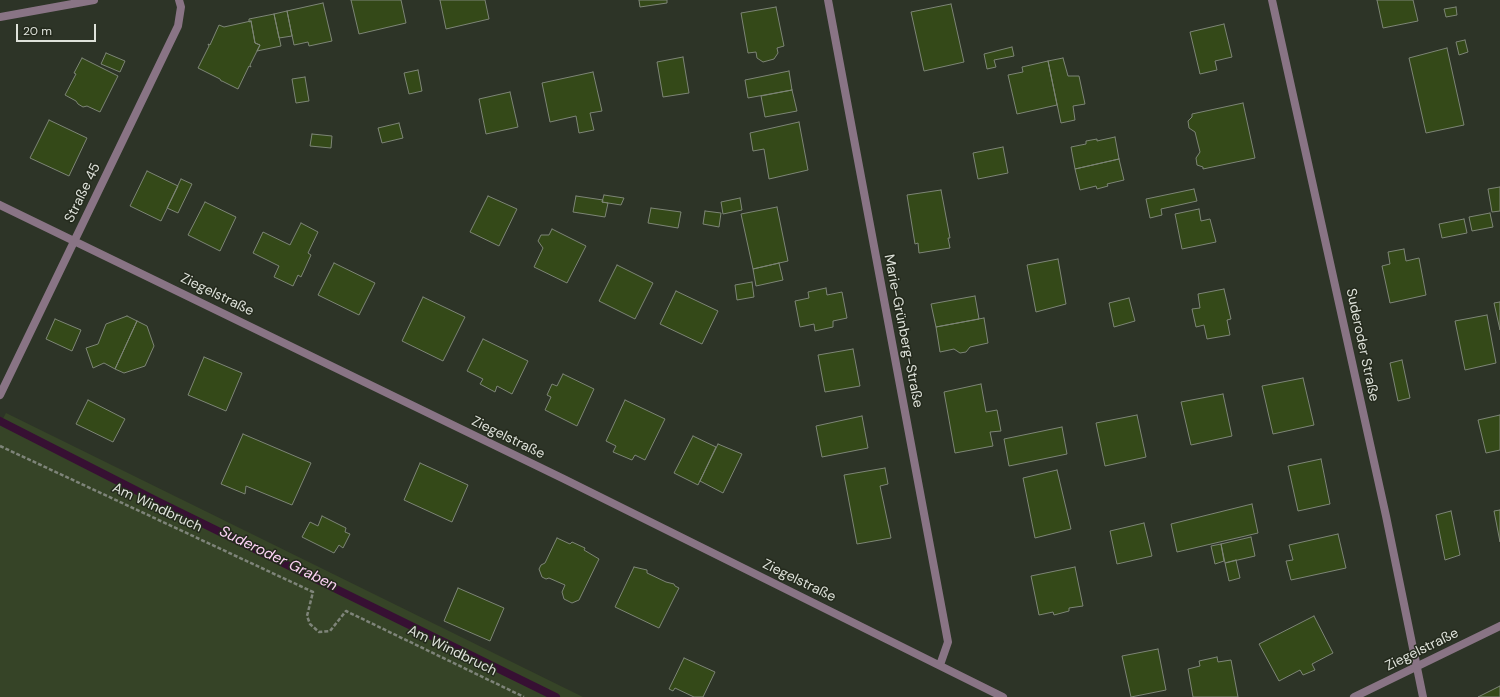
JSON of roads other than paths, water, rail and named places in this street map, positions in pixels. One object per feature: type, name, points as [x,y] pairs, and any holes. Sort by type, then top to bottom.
[{"type":"street","points":[[0,16],[94,0]]},
{"type":"street","name":"Straße 45","points":[[0,395],[178,26],[181,7],[179,0]]},
{"type":"street","name":"Marie-Grünberg-Straße","points":[[828,0],[948,642],[940,665]]},
{"type":"street","name":"Suderoder Straße","points":[[1272,0],[1380,488],[1423,697]]},
{"type":"street","name":"Ziegelstraße","points":[[0,205],[564,479],[1002,697]]},
{"type":"street","name":"Ziegelstraße","points":[[1354,697],[1500,626]]},
{"type":"waterway","name":"Suderoder Graben","points":[[0,421],[157,501],[556,697]]}]
